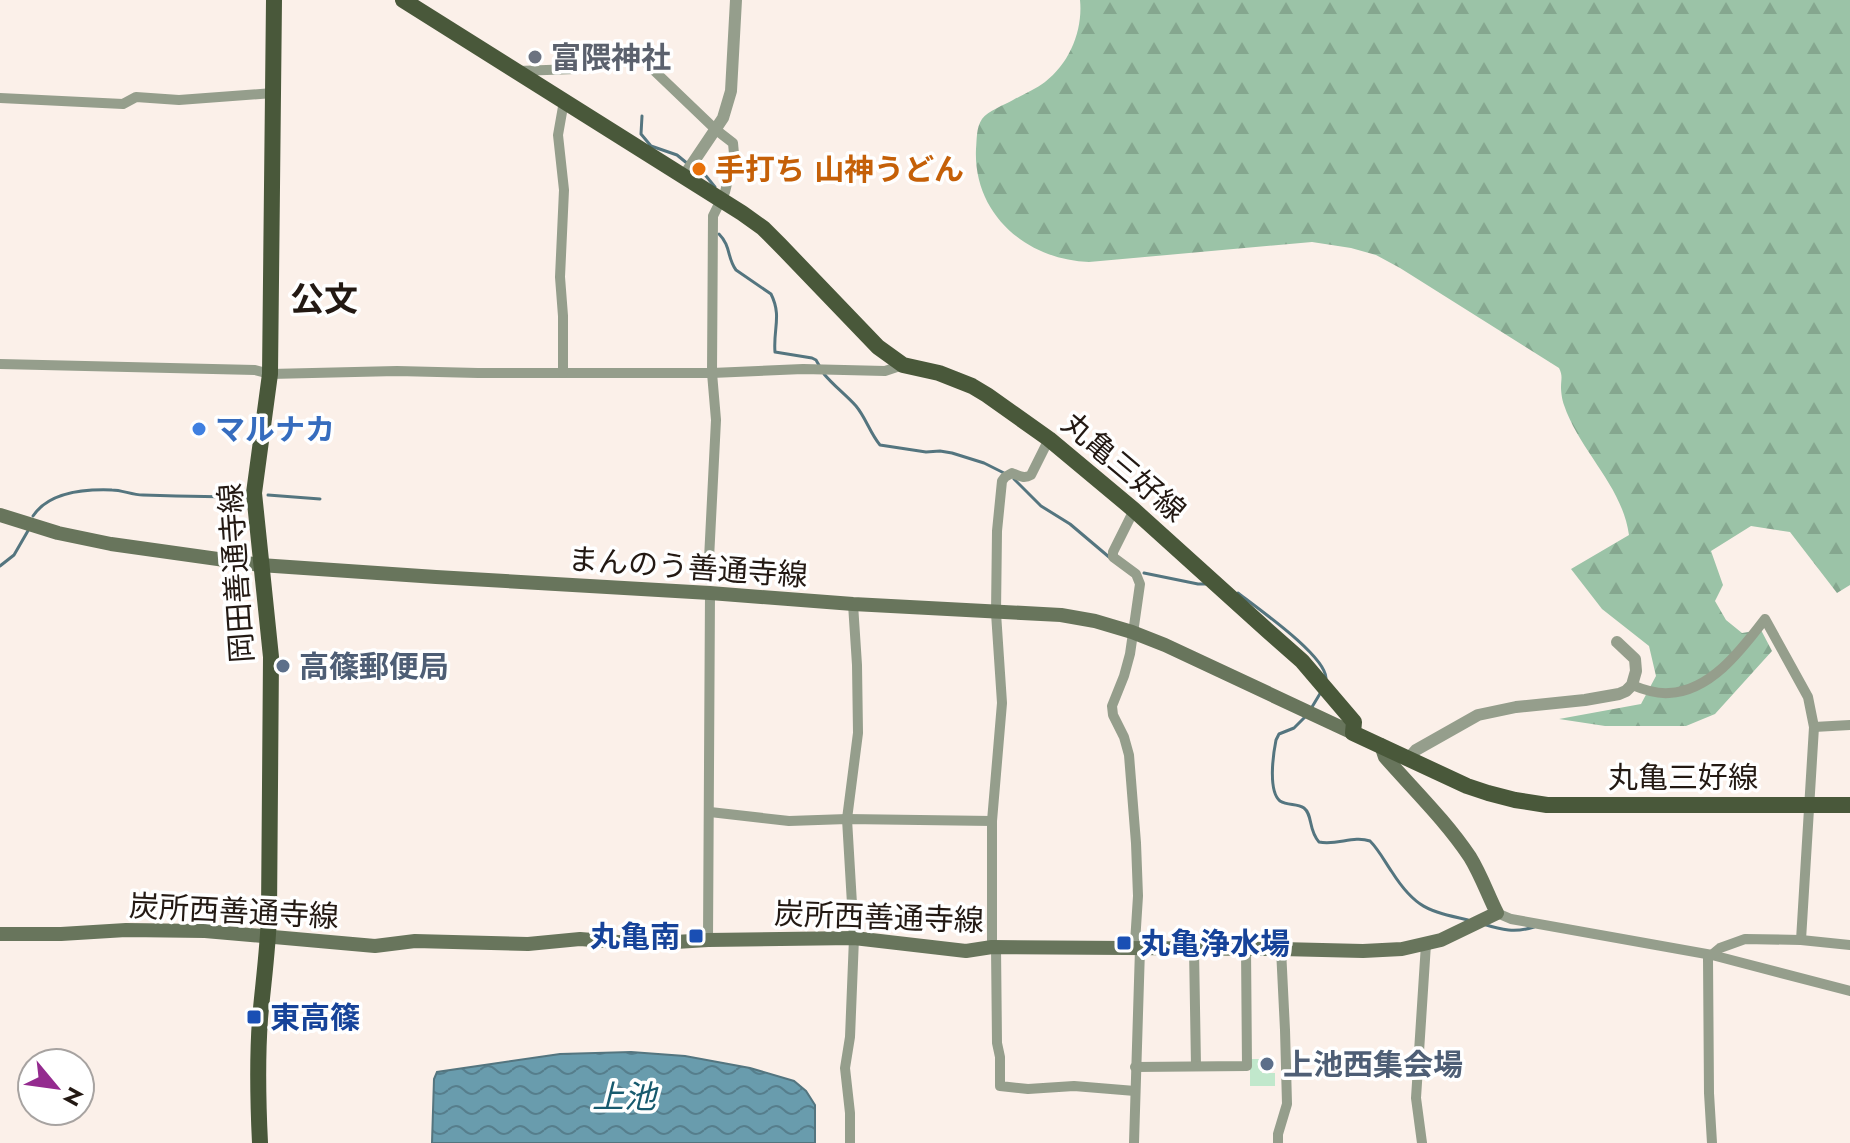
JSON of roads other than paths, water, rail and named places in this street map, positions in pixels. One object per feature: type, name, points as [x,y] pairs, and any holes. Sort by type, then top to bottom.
[{"type":"main road","name":"岡田善通寺線","points":[[260,1143],[257,1086],[260,1018],[269,937],[271,657],[254,493],[270,374],[274,0]]},
{"type":"main road","name":"丸亀三好線","points":[[403,0],[564,101],[689,169],[722,200],[763,228],[878,347],[903,365],[939,373],[972,386],[1049,439],[1134,510],[1302,661],[1354,722],[1353,733],[1467,786],[1515,800],[1547,805],[1850,805]]},
{"type":"main road","name":"まんのう善通寺線","points":[[0,515],[58,533],[111,544],[260,565],[436,577],[709,586],[853,604],[1061,615],[1132,632],[1353,733]]},
{"type":"main road","points":[[1381,745],[1385,757],[1455,835],[1483,881],[1497,913]]},
{"type":"main road","name":"炭所西善通寺線","points":[[0,934],[205,931],[375,946],[415,941],[528,944],[580,939],[643,944],[854,938],[966,951],[994,947],[1363,951],[1402,949],[1441,940],[1497,913]]},
{"type":"street","points":[[689,169],[723,118],[731,91],[736,0],[747,0]]},
{"type":"street","points":[[517,71],[575,69],[611,59],[644,61],[733,143],[734,154],[722,200],[713,216],[712,373],[716,420],[709,586],[708,940]]},
{"type":"street","points":[[0,98],[123,104],[136,97],[179,100],[273,93]]},
{"type":"street","points":[[563,373],[560,277],[564,190],[558,135],[564,101]]},
{"type":"street","points":[[0,364],[255,370],[270,374],[885,371],[903,365]]},
{"type":"street","points":[[1049,439],[1031,475],[1027,478],[1012,473],[1002,481],[997,531],[996,613],[1002,703],[992,821],[1000,1086],[1028,1089],[1074,1086],[1135,1091]]},
{"type":"street","points":[[1134,510],[1113,552],[1113,557],[1136,574],[1140,584],[1130,654],[1112,706],[1129,755],[1138,896],[1135,943],[1140,949],[1134,1143]]},
{"type":"street","points":[[850,1143],[845,1068],[850,1037],[854,938],[847,819],[858,733],[853,604]]},
{"type":"street","points":[[1632,685],[1667,694],[1698,686],[1744,646],[1765,619],[1808,697],[1814,727],[1801,940]]},
{"type":"street","points":[[1409,758],[1416,750],[1478,715],[1619,694],[1632,685],[1636,671],[1635,659],[1617,642]]},
{"type":"street","points":[[1814,727],[1850,725]]},
{"type":"street","points":[[710,812],[789,821],[992,821]]},
{"type":"street","points":[[1497,913],[1511,919],[1710,956],[1850,991]]},
{"type":"street","points":[[1710,956],[1720,948],[1745,939],[1850,945]]},
{"type":"street","points":[[1422,1143],[1416,1098],[1426,944]]},
{"type":"street","points":[[1194,949],[1196,1066]]},
{"type":"street","points":[[1135,1067],[1247,1066],[1246,949]]},
{"type":"street","points":[[1278,1143],[1287,1104],[1281,949]]},
{"type":"street","points":[[1710,956],[1709,1093],[1712,1143]]},
{"type":"water","name":"上池","points":[[631,1052],[685,1056],[750,1068],[794,1081],[806,1091],[815,1105],[815,1143],[432,1143],[434,1079],[437,1072],[560,1054]]},
{"type":"waterway","points":[[642,116],[641,134],[651,146],[677,155],[688,164]]},
{"type":"waterway","points":[[695,168],[715,187]]},
{"type":"waterway","points":[[719,234],[736,270],[771,294],[777,316],[775,352],[812,358],[820,367]]},
{"type":"waterway","points":[[824,374],[856,406],[880,445],[952,453],[1004,473]]},
{"type":"waterway","points":[[1014,479],[1041,506],[1070,524],[1109,557]]},
{"type":"waterway","points":[[33,516],[58,497],[91,490],[143,495],[249,497]]},
{"type":"waterway","points":[[268,495],[320,499]]},
{"type":"waterway","points":[[0,566],[14,555],[29,529]]},
{"type":"waterway","points":[[1144,573],[1207,584]]},
{"type":"waterway","points":[[1238,593],[1303,645],[1323,668],[1326,678]]},
{"type":"waterway","points":[[1312,707],[1321,692]]},
{"type":"waterway","points":[[1306,716],[1294,728],[1279,734],[1276,740],[1273,763],[1276,796],[1286,804],[1304,808],[1319,842],[1370,841],[1416,901],[1442,914],[1468,920]]},
{"type":"waterway","points":[[1483,924],[1508,930],[1534,927]]},
{"type":"place","name":"富隈神社","points":[[535,57]]},
{"type":"place","name":"手打ち 山神うどん","points":[[699,169]]},
{"type":"place","name":"マルナカ","points":[[199,429]]},
{"type":"place","name":"高篠郵便局","points":[[283,666]]},
{"type":"place","name":"丸亀南","points":[[696,936]]},
{"type":"place","name":"丸亀浄水場","points":[[1124,943]]},
{"type":"place","name":"東高篠","points":[[254,1017]]},
{"type":"place","name":"上池西集会場","points":[[1267,1064]]},
{"type":"district","name":"公文","points":[[324,299]]}]
